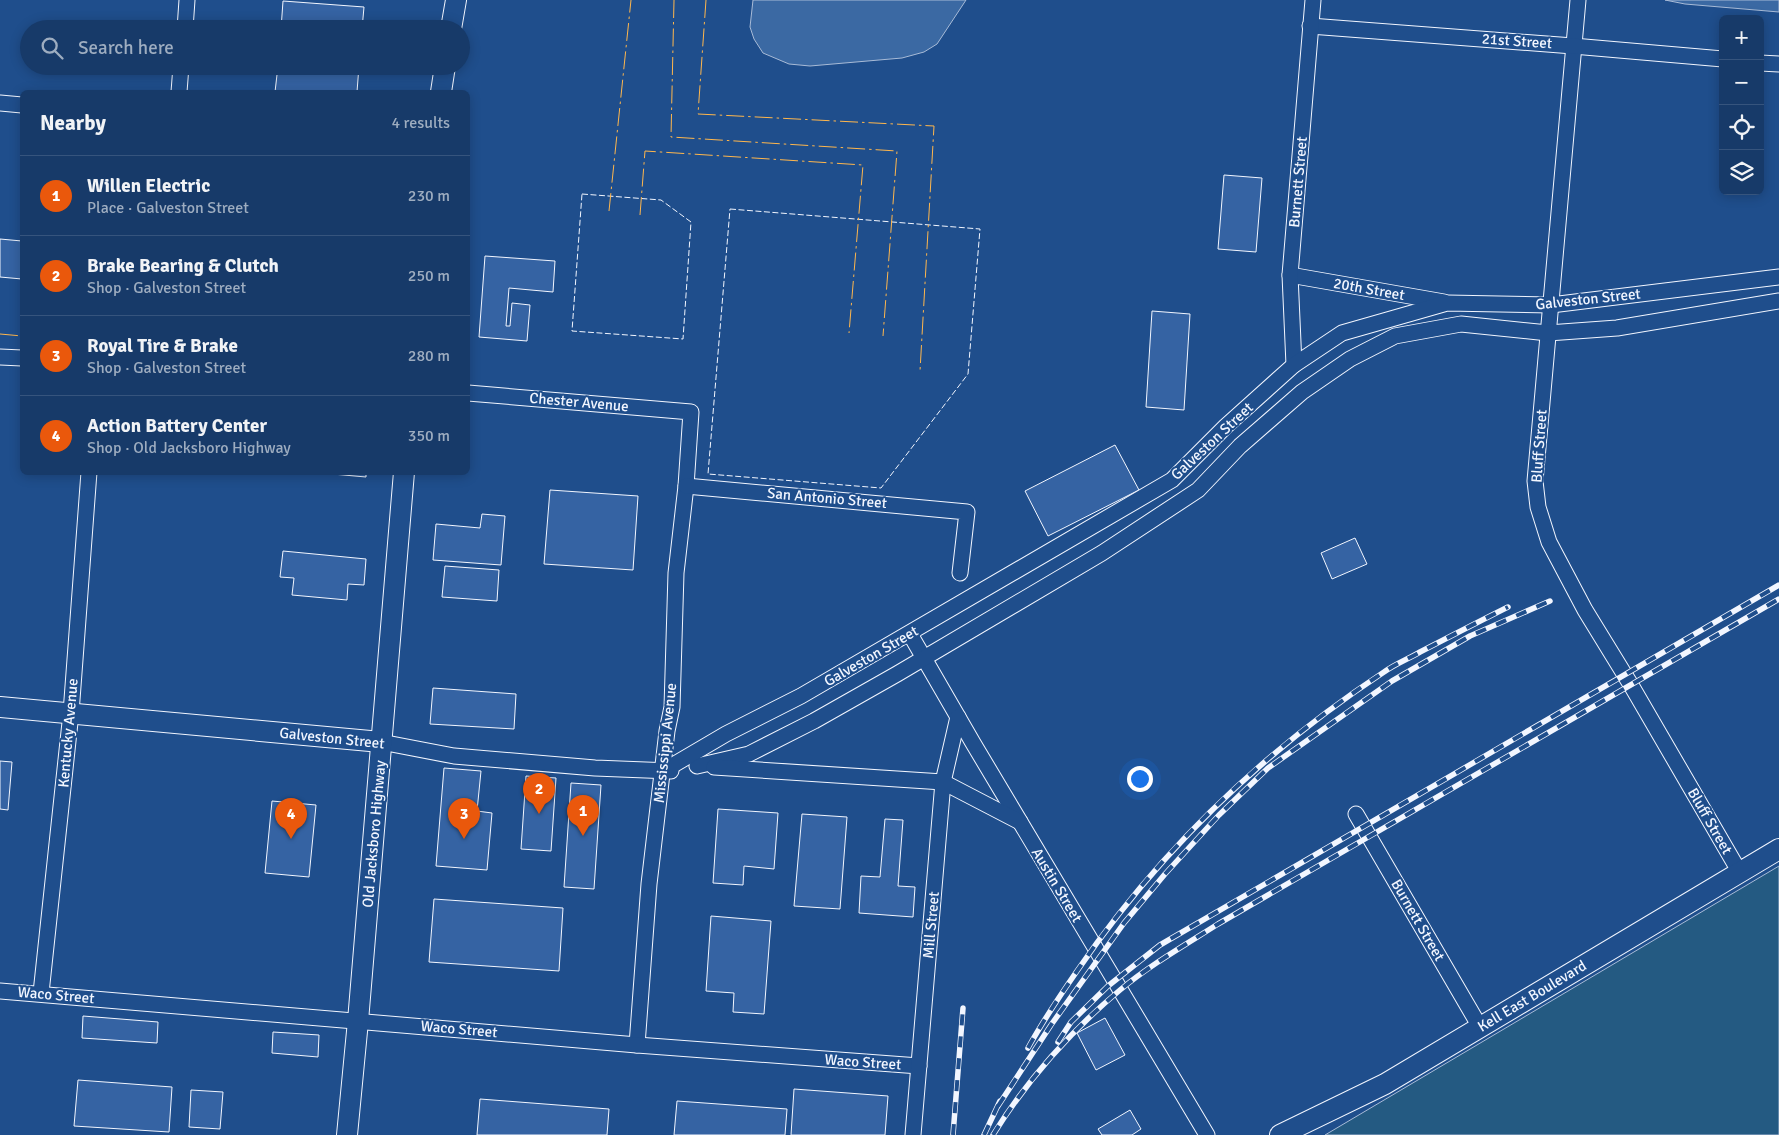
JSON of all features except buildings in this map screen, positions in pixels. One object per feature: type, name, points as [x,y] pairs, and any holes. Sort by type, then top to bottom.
[{"type":"main road","points":[[453,20],[456,0]]},
{"type":"main road","points":[[441,90],[444,75]]},
{"type":"main road","name":"Old Jacksboro Highway","points":[[347,1135],[404,475]]},
{"type":"main road","name":"Galveston Street","points":[[0,707],[381,742]]},
{"type":"main road","name":"Kell East Boulevard","points":[[1280,1135],[1385,1084],[1779,848]]},
{"type":"street","points":[[185,20],[187,0]]},
{"type":"street","name":"Burnett Street","points":[[1294,364],[1290,275],[1310,26],[1314,0]]},
{"type":"street","name":"Bluff Street","points":[[1578,0],[1534,481],[1538,507],[1549,542],[1585,610],[1631,685],[1739,871]]},
{"type":"street","name":"21st Street","points":[[1310,26],[1719,59]]},
{"type":"street","points":[[1764,62],[1779,64]]},
{"type":"street","points":[[179,90],[181,75]]},
{"type":"street","points":[[0,103],[20,105]]},
{"type":"street","name":"20th Street","points":[[1290,275],[1447,303]]},
{"type":"street","name":"Galveston Street","points":[[663,771],[726,734],[801,696],[910,634],[1172,480],[1226,426],[1294,364],[1342,333],[1447,303],[1551,305],[1779,277]]},
{"type":"street","name":"Galveston Street","points":[[381,742],[454,756],[595,768],[663,771],[674,771],[749,754],[814,721],[925,658],[1102,552],[1198,490],[1240,446],[1302,392],[1358,355],[1395,336],[1461,324],[1548,333],[1617,328],[1779,301]]},
{"type":"street","points":[[0,357],[20,358]]},
{"type":"street","name":"Chester Avenue","points":[[470,393],[691,412]]},
{"type":"street","name":"Mississippi Avenue","points":[[637,1045],[649,884],[667,731],[672,707],[676,573],[686,486],[691,412]]},
{"type":"street","name":"Kentucky Avenue","points":[[41,993],[71,714],[90,475]]},
{"type":"street","name":"San Antonio Street","points":[[686,486],[967,512],[960,573]]},
{"type":"street","name":"Austin Street","points":[[910,634],[1207,1135]]},
{"type":"street","name":"Mill Street","points":[[913,1135],[942,782],[958,717]]},
{"type":"street","name":"Galveston Street","points":[[697,766],[942,782],[1020,822]]},
{"type":"street","name":"Burnett Street","points":[[1356,814],[1480,1027]]},
{"type":"street","name":"Waco Street","points":[[0,990],[637,1045],[919,1066]]},
{"type":"shaded area","points":[[753,0],[966,0],[937,44],[924,52],[902,58],[810,66],[789,64],[763,53],[754,39],[750,27]]},
{"type":"shaded area","points":[[1665,0],[1779,0],[1779,12],[1685,4]]},
{"type":"shaded area","points":[[1779,866],[1779,1135],[1325,1135]]},
{"type":"railway","points":[[1058,1042],[1071,1022],[1108,986],[1160,945],[1779,585]]},
{"type":"railway","points":[[993,1135],[1020,1095],[1067,1039],[1120,990],[1155,964],[1218,924],[1779,599]]},
{"type":"railway","points":[[998,1106],[1051,1025],[1124,923],[1165,874],[1219,815],[1268,768],[1392,681],[1470,636],[1550,601]]},
{"type":"railway","points":[[1028,1048],[1051,1009],[1077,971],[1143,885],[1178,845],[1255,770],[1339,703],[1388,669],[1508,607]]},
{"type":"railway","points":[[953,1135],[963,1008]]},
{"type":"railway","points":[[984,1135],[1000,1101]]},
{"type":"fence","points":[[582,194],[661,200],[691,222],[683,339],[572,331],[582,194]]},
{"type":"fence","points":[[730,209],[980,229],[968,374],[881,488],[708,474],[730,209]]},
{"type":"power","points":[[609,211],[631,0]]},
{"type":"power","points":[[674,0],[671,137],[897,151],[883,336]]},
{"type":"power","points":[[706,0],[698,114],[934,126],[920,371]]},
{"type":"power","points":[[640,215],[645,151],[863,165],[849,333]]},
{"type":"power","points":[[0,334],[20,336]]},
{"type":"place","name":"Brake Bearing & Clutch","points":[[539,814]]},
{"type":"place","name":"Willen Electric","points":[[583,836]]},
{"type":"place","name":"Action Battery Center","points":[[291,839]]},
{"type":"place","name":"Royal Tire & Brake","points":[[464,839]]}]
